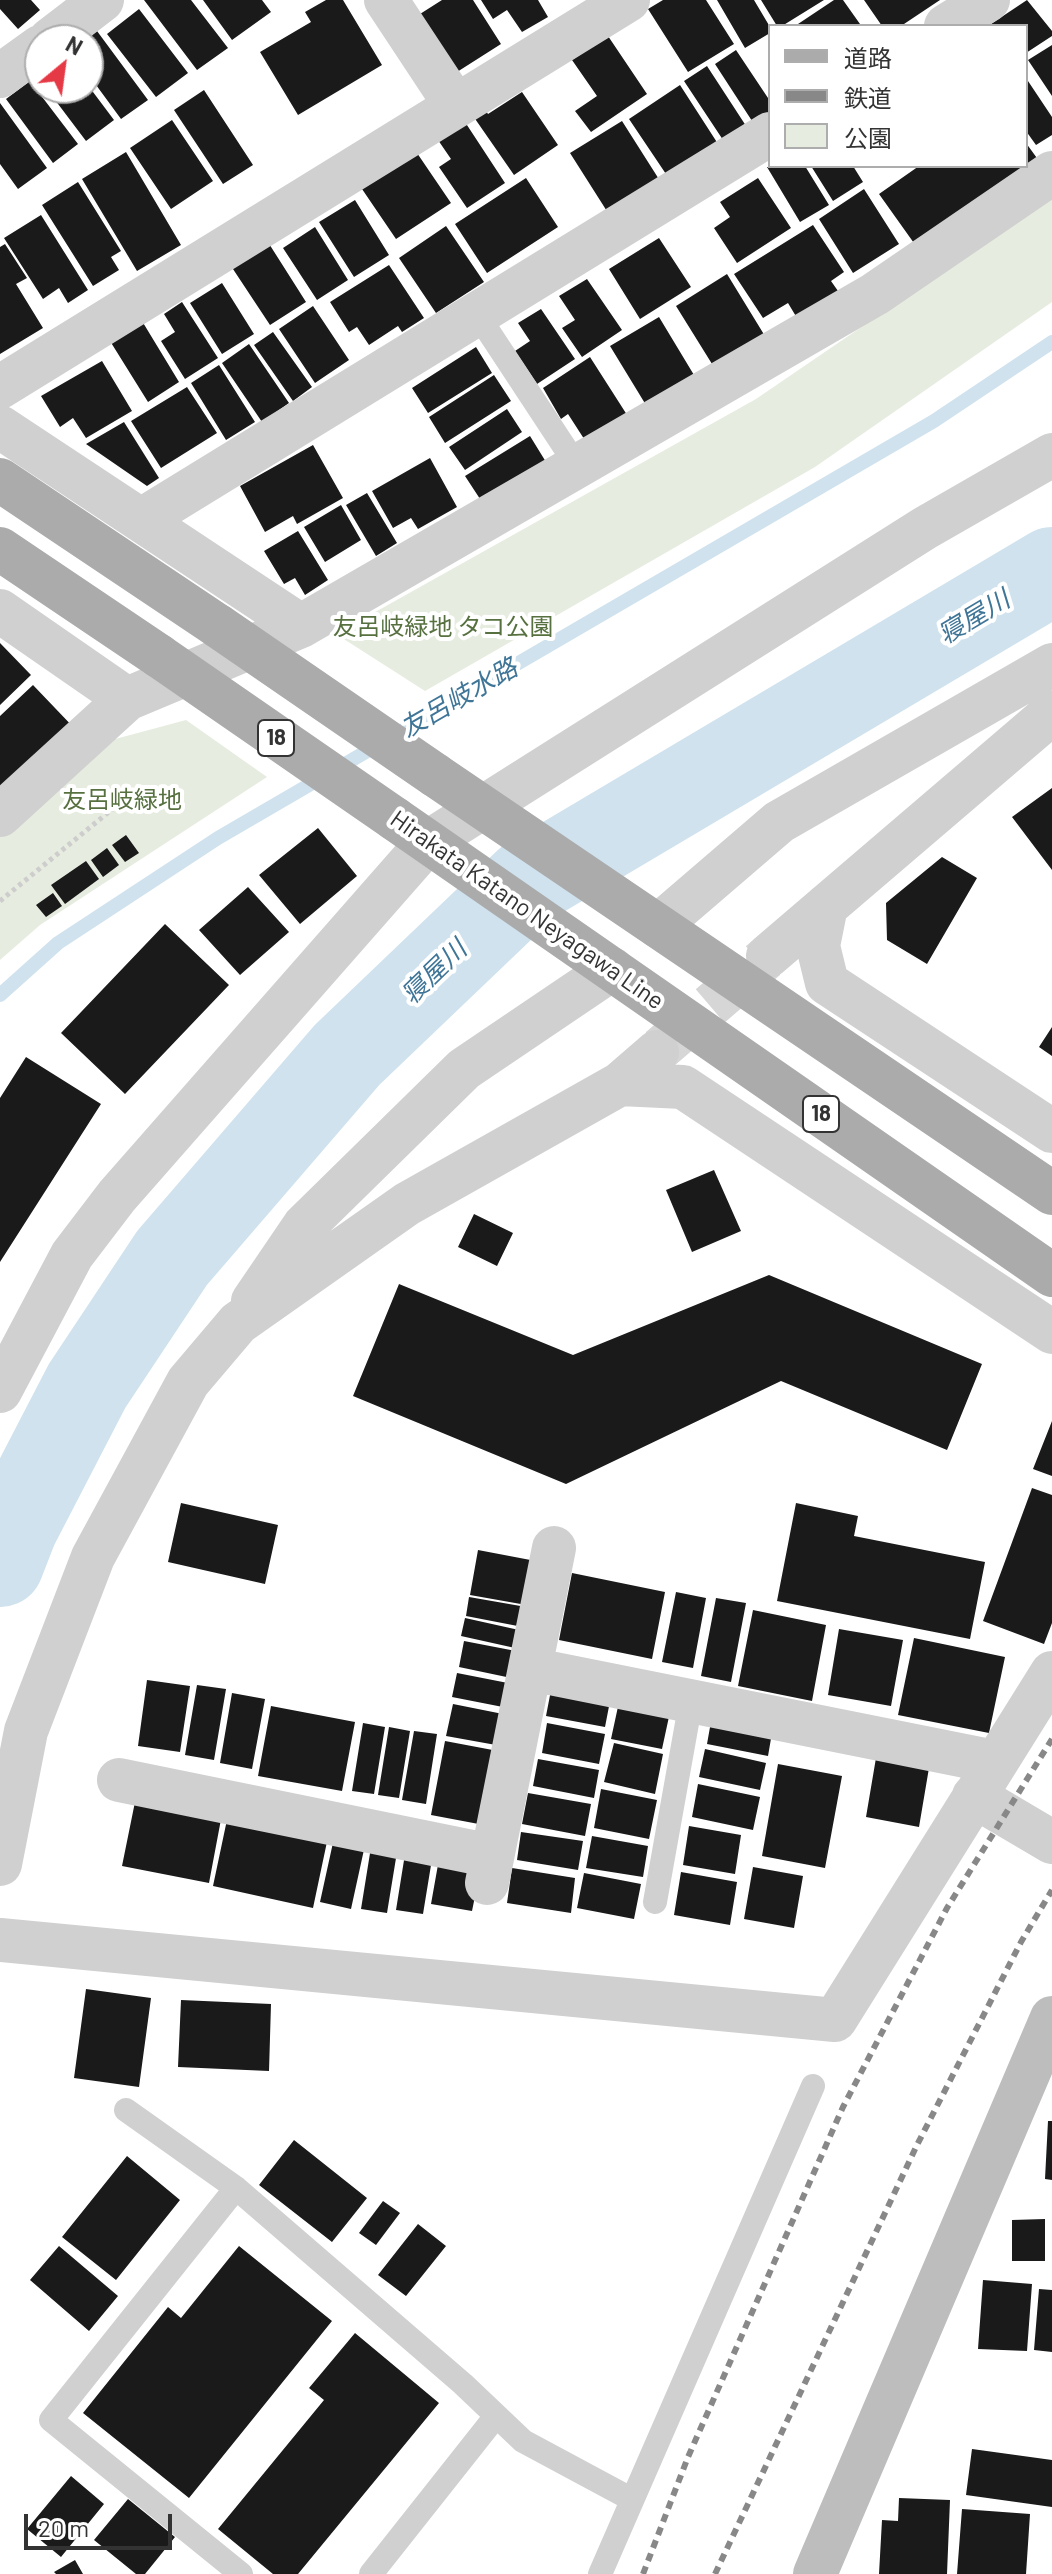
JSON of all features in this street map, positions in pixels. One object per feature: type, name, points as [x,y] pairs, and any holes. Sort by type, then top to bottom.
[{"type":"main road","name":"18","points":[[0,480],[1052,1193]]},
{"type":"main road","name":"Hirakata Katano Neyagawa Line","points":[[0,549],[1052,1275]]},
{"type":"street","points":[[386,0],[456,106]]},
{"type":"street","points":[[0,387],[628,0]]},
{"type":"street","points":[[949,24],[988,0]]},
{"type":"street","points":[[67,24],[87,5]]},
{"type":"street","points":[[0,76],[24,59]]},
{"type":"street","points":[[143,519],[768,135]]},
{"type":"street","points":[[0,815],[127,699],[301,626],[875,294],[1052,173]]},
{"type":"street","points":[[0,427],[301,626]]},
{"type":"street","points":[[0,1391],[72,1255],[117,1196],[424,839],[492,814],[925,528],[1052,455]]},
{"type":"street","points":[[0,611],[127,699]]},
{"type":"street","points":[[650,921],[779,822],[1052,665]]},
{"type":"street","points":[[768,956],[1052,713]]},
{"type":"street","points":[[826,906],[818,946],[827,983],[1052,1131]]},
{"type":"street","points":[[0,1864],[26,1731],[93,1557],[188,1382],[238,1323],[304,1226],[464,1069],[601,961]]},
{"type":"street","points":[[238,1323],[407,1204],[620,1084],[657,1052]]},
{"type":"street","points":[[620,1084],[683,1087],[1052,1332]]},
{"type":"street","points":[[119,1780],[489,1869],[554,1548]]},
{"type":"street","points":[[530,1669],[691,1701],[985,1779],[1052,1842]]},
{"type":"street","points":[[0,1940],[835,2020],[1052,1673]]},
{"type":"street","points":[[815,2574],[1052,2018]]},
{"type":"lane","points":[[477,314],[577,466]]},
{"type":"lane","points":[[655,1902],[691,1701]]},
{"type":"lane","points":[[600,2574],[813,2086]]},
{"type":"lane","points":[[126,2110],[236,2188],[523,2441],[631,2499]]},
{"type":"lane","points":[[236,2188],[51,2420],[241,2574]]},
{"type":"lane","points":[[371,2574],[496,2416]]},
{"type":"path","points":[[0,901],[132,793]]},
{"type":"green space","name":"友呂岐緑地 タコ公園","points":[[1052,197],[1052,302],[815,467],[425,691],[336,634],[756,399]]},
{"type":"green space","name":"友呂岐緑地","points":[[186,720],[267,777],[40,925],[0,960],[0,829],[93,745]]},
{"type":"building","points":[[0,0],[31,0],[40,10],[18,29],[0,9]]},
{"type":"building","points":[[144,0],[191,0],[228,48],[197,70]]},
{"type":"building","points":[[203,0],[262,0],[271,12],[232,40]]},
{"type":"building","points":[[326,0],[343,0],[382,65],[298,115],[260,52],[311,22],[305,12]]},
{"type":"building","points":[[442,0],[473,0],[501,44],[457,72],[420,14]]},
{"type":"building","points":[[481,0],[538,0],[548,17],[522,32],[507,10],[493,19]]},
{"type":"building","points":[[663,0],[706,0],[734,44],[688,72],[648,9]]},
{"type":"building","points":[[717,0],[754,0],[768,24],[768,34],[745,48]]},
{"type":"building","points":[[761,0],[824,0],[785,24],[776,24]]},
{"type":"building","points":[[834,0],[843,0],[860,24],[798,24]]},
{"type":"building","points":[[864,0],[940,0],[904,24],[881,24]]},
{"type":"building","points":[[1027,0],[1052,31],[1052,36],[1028,52],[1028,24],[991,24]]},
{"type":"building","points":[[139,9],[188,73],[156,97],[107,34]]},
{"type":"building","points":[[608,36],[647,94],[591,132],[575,111],[597,96],[572,60]]},
{"type":"building","points":[[104,40],[148,100],[121,119],[104,96]]},
{"type":"building","points":[[1052,45],[1052,96],[1028,60]]},
{"type":"building","points":[[736,50],[768,98],[768,115],[754,124],[715,64]]},
{"type":"building","points":[[707,66],[750,132],[727,146],[684,81]]},
{"type":"building","points":[[1028,81],[1052,117],[1052,135],[1036,145],[1028,134]]},
{"type":"building","points":[[680,85],[720,147],[670,180],[629,119]]},
{"type":"building","points":[[24,86],[24,104],[48,104],[78,144],[53,163],[6,99]]},
{"type":"building","points":[[204,90],[253,165],[223,184],[174,110]]},
{"type":"building","points":[[522,92],[558,145],[514,175],[471,113],[482,105],[488,114]]},
{"type":"building","points":[[0,103],[47,168],[18,189],[0,164]]},
{"type":"building","points":[[58,104],[102,104],[114,120],[86,141]]},
{"type":"building","points":[[172,120],[213,181],[171,209],[130,148]]},
{"type":"building","points":[[622,121],[662,184],[610,216],[570,153]]},
{"type":"building","points":[[465,122],[505,183],[467,208],[439,167],[451,159],[438,140]]},
{"type":"building","points":[[1028,146],[1042,165],[921,253],[879,194],[916,168],[1028,168]]},
{"type":"building","points":[[126,152],[181,245],[137,271],[82,179]]},
{"type":"building","points":[[417,153],[451,203],[396,239],[362,189]]},
{"type":"building","points":[[767,167],[806,168],[829,205],[800,222]]},
{"type":"building","points":[[812,168],[854,168],[863,182],[833,201]]},
{"type":"building","points":[[526,178],[558,227],[487,273],[455,224]]},
{"type":"building","points":[[758,178],[791,228],[737,263],[714,228],[730,217],[720,202]]},
{"type":"building","points":[[78,182],[121,251],[111,257],[119,270],[93,286],[42,205]]},
{"type":"building","points":[[864,189],[899,244],[853,273],[819,219]]},
{"type":"building","points":[[355,200],[389,255],[354,277],[319,222]]},
{"type":"building","points":[[41,215],[88,290],[68,303],[59,288],[43,299],[4,238]]},
{"type":"building","points":[[813,225],[844,272],[831,281],[838,291],[797,318],[788,303],[763,318],[734,274]]},
{"type":"building","points":[[446,226],[484,282],[436,313],[399,258]]},
{"type":"building","points":[[315,227],[348,280],[317,300],[283,248]]},
{"type":"building","points":[[659,238],[691,287],[640,319],[609,269]]},
{"type":"building","points":[[266,239],[306,302],[270,325],[229,263]]},
{"type":"building","points":[[5,244],[27,278],[16,284],[43,328],[0,354],[0,247]]},
{"type":"building","points":[[389,265],[424,318],[402,332],[398,326],[369,345],[357,327],[349,332],[330,302]]},
{"type":"building","points":[[727,274],[768,341],[717,372],[676,306]]},
{"type":"building","points":[[587,279],[622,330],[582,357],[562,328],[575,320],[559,296]]},
{"type":"building","points":[[222,283],[254,334],[222,354],[190,303]]},
{"type":"building","points":[[182,302],[218,358],[185,379],[161,341],[175,332],[164,314]]},
{"type":"building","points":[[313,306],[349,360],[315,383],[279,329]]},
{"type":"building","points":[[541,309],[575,359],[537,384],[515,351],[530,341],[518,323]]},
{"type":"building","points":[[659,317],[697,380],[649,410],[610,346]]},
{"type":"building","points":[[142,321],[179,382],[148,402],[110,341]]},
{"type":"building","points":[[273,332],[312,387],[293,401],[254,345]]},
{"type":"building","points":[[249,344],[289,403],[262,422],[222,363]]},
{"type":"building","points":[[476,347],[492,373],[428,413],[412,388]]},
{"type":"building","points":[[590,357],[629,418],[588,445],[568,414],[561,419],[543,388]]},
{"type":"building","points":[[102,361],[132,411],[86,438],[73,418],[60,427],[41,396]]},
{"type":"building","points":[[219,365],[255,422],[226,440],[191,383]]},
{"type":"building","points":[[494,375],[511,401],[445,443],[429,417]]},
{"type":"building","points":[[187,387],[217,433],[161,468],[131,421]]},
{"type":"building","points":[[507,409],[522,432],[465,470],[449,447]]},
{"type":"building","points":[[124,422],[159,478],[147,486],[86,444]]},
{"type":"building","points":[[530,436],[546,462],[482,502],[465,476]]},
{"type":"building","points":[[313,445],[343,498],[297,524],[293,516],[265,532],[240,486]]},
{"type":"building","points":[[430,458],[457,507],[418,529],[411,518],[393,528],[372,491]]},
{"type":"building","points":[[367,493],[397,543],[376,556],[346,505]]},
{"type":"building","points":[[341,505],[361,540],[325,562],[304,527]]},
{"type":"building","points":[[298,531],[328,580],[305,595],[295,578],[284,584],[264,551]]},
{"type":"building","points":[[0,643],[31,675],[0,705]]},
{"type":"building","points":[[33,685],[77,731],[0,806],[0,716]]},
{"type":"building","points":[[1052,788],[1052,870],[1012,817]]},
{"type":"building","points":[[318,828],[357,876],[300,924],[259,875]]},
{"type":"building","points":[[126,835],[139,853],[125,862],[112,845]]},
{"type":"building","points":[[107,848],[119,865],[103,877],[91,860]]},
{"type":"building","points":[[942,857],[977,878],[927,964],[887,940],[886,903]]},
{"type":"building","points":[[86,861],[99,879],[65,904],[51,885]]},
{"type":"building","points":[[248,887],[289,932],[240,975],[199,930]]},
{"type":"building","points":[[53,893],[62,906],[46,917],[36,905]]},
{"type":"building","points":[[165,924],[229,985],[125,1094],[61,1033]]},
{"type":"building","points":[[1052,1027],[1052,1056],[1039,1047]]},
{"type":"building","points":[[26,1057],[101,1104],[0,1262],[0,1098]]},
{"type":"building","points":[[714,1170],[741,1231],[692,1252],[666,1190]]},
{"type":"building","points":[[474,1214],[513,1233],[497,1266],[458,1247]]},
{"type":"building","points":[[769,1275],[982,1364],[947,1450],[781,1381],[566,1484],[353,1396],[399,1284],[573,1355]]},
{"type":"building","points":[[1052,1421],[1052,1476],[1033,1469]]},
{"type":"building","points":[[1032,1488],[1052,1495],[1052,1623],[1044,1644],[983,1621]]},
{"type":"building","points":[[181,1503],[278,1525],[265,1584],[168,1562]]},
{"type":"building","points":[[796,1503],[858,1516],[854,1536],[985,1562],[970,1639],[777,1601]]},
{"type":"building","points":[[478,1550],[541,1562],[532,1606],[470,1595]]},
{"type":"building","points":[[572,1573],[665,1592],[652,1659],[559,1640]]},
{"type":"building","points":[[676,1592],[706,1598],[693,1668],[662,1662]]},
{"type":"building","points":[[469,1597],[532,1608],[528,1628],[466,1616]]},
{"type":"building","points":[[716,1598],[746,1603],[731,1682],[701,1676]]},
{"type":"building","points":[[753,1610],[826,1625],[812,1701],[738,1686]]},
{"type":"building","points":[[465,1618],[528,1632],[524,1650],[461,1636]]},
{"type":"building","points":[[839,1629],[903,1640],[891,1706],[828,1695]]},
{"type":"building","points":[[914,1638],[1005,1657],[989,1733],[898,1715]]},
{"type":"building","points":[[464,1641],[521,1652],[516,1679],[459,1667]]},
{"type":"building","points":[[457,1673],[513,1684],[508,1708],[452,1697]]},
{"type":"building","points":[[147,1680],[190,1686],[180,1752],[138,1746]]},
{"type":"building","points":[[197,1685],[226,1689],[214,1760],[185,1755]]},
{"type":"building","points":[[552,1685],[611,1696],[605,1727],[546,1716]]},
{"type":"building","points":[[232,1693],[265,1699],[252,1769],[220,1763]]},
{"type":"building","points":[[619,1702],[670,1712],[662,1749],[611,1739]]},
{"type":"building","points":[[453,1704],[503,1714],[496,1745],[446,1736]]},
{"type":"building","points":[[271,1706],[355,1722],[342,1791],[258,1776]]},
{"type":"building","points":[[712,1716],[773,1727],[768,1756],[707,1744]]},
{"type":"building","points":[[363,1723],[385,1727],[374,1794],[352,1791]]},
{"type":"building","points":[[547,1723],[605,1734],[599,1764],[542,1753]]},
{"type":"building","points":[[389,1727],[410,1731],[399,1798],[378,1795]]},
{"type":"building","points":[[414,1731],[437,1734],[426,1804],[402,1800]]},
{"type":"building","points":[[445,1741],[498,1751],[484,1825],[431,1815]]},
{"type":"building","points":[[614,1743],[663,1754],[655,1794],[604,1782]]},
{"type":"building","points":[[705,1749],[766,1763],[760,1790],[699,1777]]},
{"type":"building","points":[[877,1752],[930,1762],[919,1827],[866,1817]]},
{"type":"building","points":[[538,1759],[599,1770],[594,1798],[533,1786]]},
{"type":"building","points":[[778,1764],[842,1776],[825,1868],[762,1856]]},
{"type":"building","points":[[698,1784],[760,1797],[753,1830],[692,1817]]},
{"type":"building","points":[[601,1789],[657,1800],[649,1839],[594,1828]]},
{"type":"building","points":[[528,1793],[591,1804],[585,1836],[522,1824]]},
{"type":"building","points":[[136,1797],[222,1814],[209,1883],[122,1866]]},
{"type":"building","points":[[228,1815],[328,1837],[313,1908],[213,1886]]},
{"type":"building","points":[[689,1826],[741,1835],[735,1874],[683,1865]]},
{"type":"building","points":[[521,1832],[583,1841],[578,1870],[517,1860]]},
{"type":"building","points":[[592,1836],[648,1846],[643,1877],[586,1868]]},
{"type":"building","points":[[334,1838],[365,1845],[351,1909],[320,1902]]},
{"type":"building","points":[[371,1847],[397,1852],[387,1913],[361,1909]]},
{"type":"building","points":[[405,1854],[432,1859],[423,1914],[396,1910]]},
{"type":"building","points":[[439,1859],[481,1867],[472,1911],[431,1904]]},
{"type":"building","points":[[753,1867],[803,1876],[794,1928],[744,1919]]},
{"type":"building","points":[[512,1868],[575,1878],[571,1913],[507,1903]]},
{"type":"building","points":[[681,1872],[737,1882],[730,1925],[674,1915]]},
{"type":"building","points":[[584,1873],[641,1884],[634,1919],[577,1908]]},
{"type":"building","points":[[86,1989],[151,1998],[139,2087],[74,2078]]},
{"type":"building","points":[[181,2000],[271,2004],[269,2071],[178,2067]]},
{"type":"building","points":[[1048,2121],[1052,2121],[1052,2180],[1045,2179]]},
{"type":"building","points":[[294,2140],[367,2198],[332,2242],[259,2185]]},
{"type":"building","points":[[127,2156],[180,2200],[116,2280],[62,2237]]},
{"type":"building","points":[[383,2201],[400,2213],[376,2245],[359,2233]]},
{"type":"building","points":[[1045,2219],[1045,2261],[1012,2261],[1012,2220]]},
{"type":"building","points":[[418,2224],[446,2246],[406,2296],[378,2275]]},
{"type":"building","points":[[59,2246],[118,2296],[89,2331],[30,2280]]},
{"type":"building","points":[[239,2246],[332,2321],[189,2498],[83,2413],[168,2307],[181,2318]]},
{"type":"building","points":[[983,2280],[1032,2284],[1027,2351],[978,2349]]},
{"type":"building","points":[[1039,2289],[1052,2290],[1052,2352],[1034,2350]]},
{"type":"building","points":[[355,2333],[439,2403],[298,2574],[273,2574],[218,2529],[324,2400],[309,2388]]},
{"type":"building","points":[[972,2449],[1052,2460],[1052,2507],[966,2495]]},
{"type":"building","points":[[71,2476],[104,2504],[61,2557],[27,2529]]},
{"type":"building","points":[[899,2498],[950,2500],[947,2574],[879,2574],[882,2520],[898,2521]]},
{"type":"building","points":[[128,2499],[175,2537],[145,2574],[136,2574],[94,2540]]},
{"type":"building","points":[[962,2509],[1030,2514],[1026,2574],[957,2574]]},
{"type":"building","points":[[75,2560],[83,2574],[54,2572]]},
{"type":"waterway","name":"友呂岐水路","points":[[0,995],[58,943],[218,838],[934,421],[1052,342]]},
{"type":"waterway","name":"寝屋川","points":[[0,1563],[14,1527],[87,1386],[172,1258],[347,1055],[528,882],[1052,571]]},
{"type":"tunnel","points":[[660,1049],[766,958]]},
{"type":"railway","points":[[643,2574],[688,2457],[843,2107],[947,1908],[1052,1739]]},
{"type":"railway","points":[[715,2574],[917,2145],[1021,1942],[1052,1890]]}]
